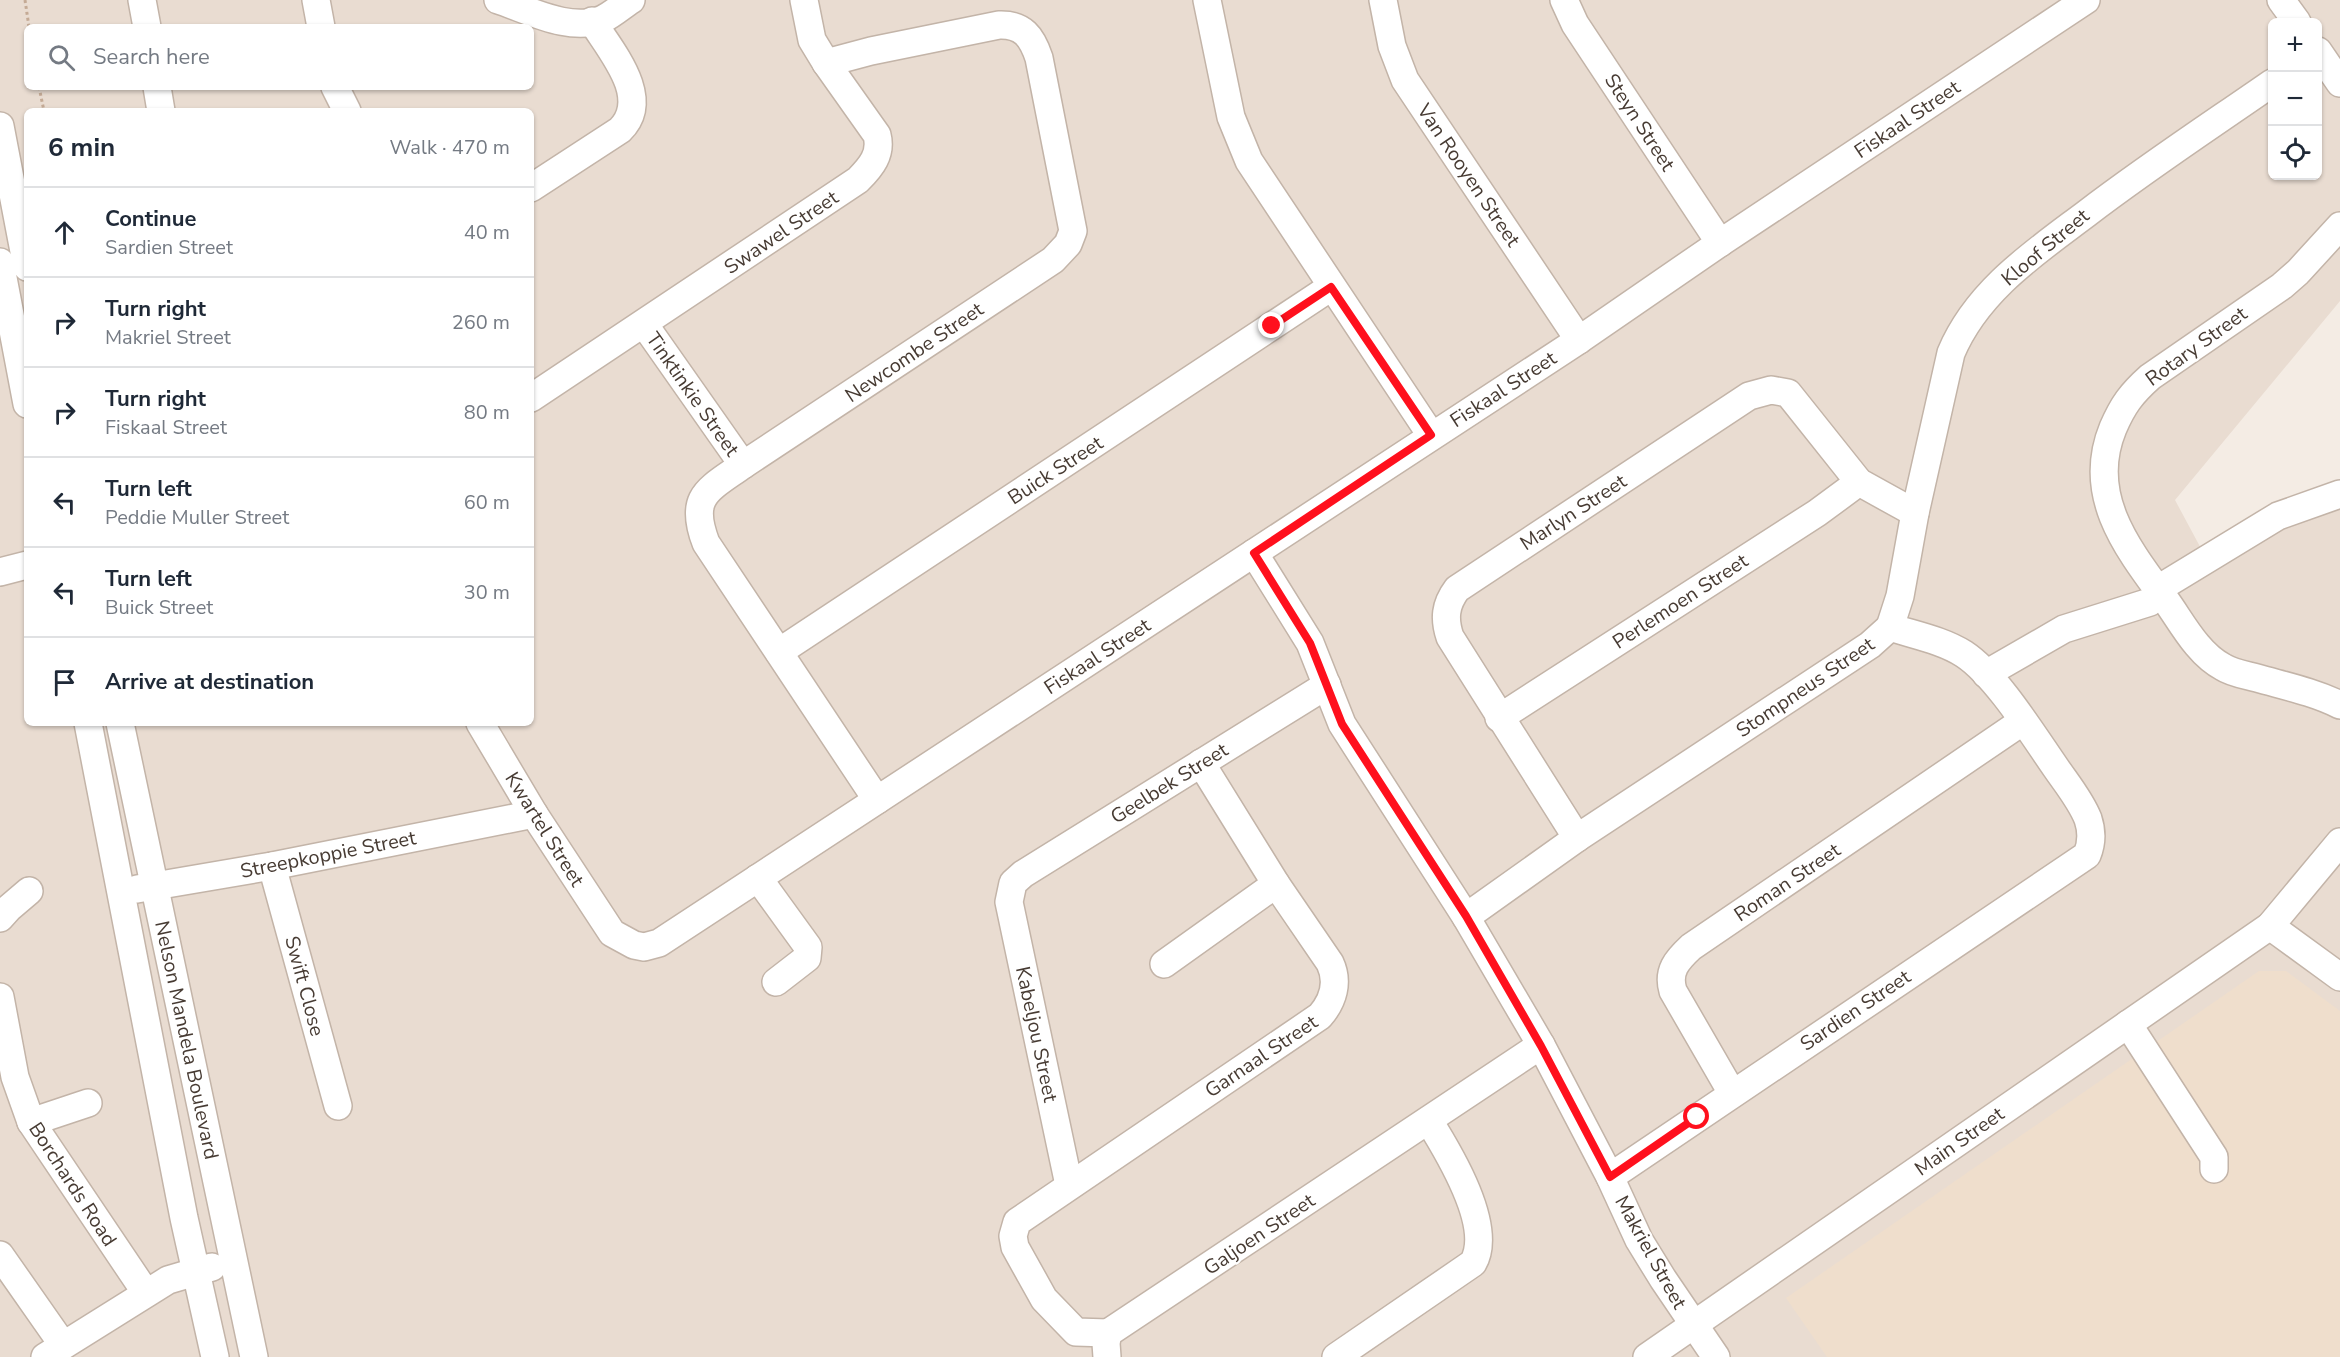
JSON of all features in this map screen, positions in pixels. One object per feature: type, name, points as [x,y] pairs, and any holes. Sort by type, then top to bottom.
[{"type":"street","points":[[142,0],[146,24]]},
{"type":"street","points":[[316,0],[320,24]]},
{"type":"street","points":[[498,0],[557,19],[574,22],[603,18],[631,0]]},
{"type":"street","name":"Swawel Street","points":[[534,396],[858,180],[870,169],[876,159],[879,141],[877,135],[812,40],[804,0]]},
{"type":"street","points":[[1207,0],[1224,89],[1238,139],[1249,161],[1431,435]]},
{"type":"street","name":"Van Rooyen Street","points":[[1383,0],[1392,46],[1405,80],[1579,340]]},
{"type":"street","name":"Steyn Street","points":[[1564,0],[1575,24],[1720,243]]},
{"type":"street","name":"Fiskaal Street","points":[[612,933],[634,945],[644,947],[654,945],[1579,340],[1720,243],[2086,0]]},
{"type":"street","points":[[2281,0],[2294,18]]},
{"type":"street","points":[[534,186],[620,130],[630,115],[633,105],[632,92],[623,70],[592,21]]},
{"type":"street","name":"Newcombe Street","points":[[826,63],[871,51],[999,25],[1009,25],[1028,34],[1039,58],[1073,231],[1068,244],[1053,260],[705,491],[699,507],[700,529],[706,543],[877,800]]},
{"type":"street","points":[[2322,58],[2340,83]]},
{"type":"street","name":"Kloof Street","points":[[1890,627],[1900,596],[1915,513],[1951,353],[1961,331],[1978,307],[2022,261],[2119,189],[2268,86]]},
{"type":"street","points":[[157,90],[160,108]]},
{"type":"street","points":[[336,90],[346,108]]},
{"type":"street","points":[[0,126],[11,242],[24,262]]},
{"type":"street","name":"Rotary Street","points":[[2340,226],[2282,286],[2150,377],[2132,393],[2122,406],[2103,465],[2103,484],[2107,502],[2118,530],[2157,589],[2201,648],[2223,667],[2321,696],[2340,705]]},
{"type":"street","points":[[0,262],[24,389]]},
{"type":"street","name":"Buick Street","points":[[779,652],[1331,287]]},
{"type":"street","name":"Tinktinkie Street","points":[[644,324],[743,465]]},
{"type":"street","name":"Marlyn Street","points":[[1577,838],[1450,638],[1446,613],[1448,603],[1457,589],[1749,396],[1771,390],[1788,393],[1858,482],[1915,513]]},
{"type":"street","name":"Perlemoen Street","points":[[1500,718],[1817,513],[1858,482]]},
{"type":"street","points":[[1986,674],[2064,629],[2150,602],[2157,589],[2278,516],[2340,494]]},
{"type":"street","name":"Makriel Street","points":[[1254,553],[1302,628],[1342,724],[1356,749],[1466,916],[1541,1046],[1610,1177],[1639,1239],[1716,1357]]},
{"type":"street","points":[[0,572],[24,566]]},
{"type":"street","name":"Stompneus Street","points":[[1466,916],[1577,838],[1870,645],[1890,627],[1935,641],[1963,654],[1986,674],[2023,721],[2082,806],[2091,828],[2091,838]]},
{"type":"street","name":"Geelbek Street","points":[[1013,883],[1023,874],[1327,685]]},
{"type":"street","name":"Roman Street","points":[[1732,1093],[1673,991],[1671,975],[1679,958],[1701,940],[2023,721]]},
{"type":"street","name":"Nelson Mandela Boulevard","points":[[89,726],[215,1357]]},
{"type":"street","name":"Nelson Mandela Boulevard","points":[[121,726],[254,1357]]},
{"type":"street","name":"Kwartel Street","points":[[482,726],[534,814],[612,933]]},
{"type":"street","name":"Garnaal Street","points":[[1108,1345],[1076,1332],[1049,1305],[1015,1247],[1013,1236],[1017,1222],[1320,1016],[1328,1007],[1334,988],[1335,978],[1330,963],[1276,884],[1201,763]]},
{"type":"street","name":"Streepkoppie Street","points":[[121,892],[272,866],[534,814]]},
{"type":"street","name":"Sardien Street","points":[[1610,1177],[2087,855],[2091,838]]},
{"type":"street","name":"Main Street","points":[[1647,1357],[2270,926],[2340,842]]},
{"type":"street","name":"Swift Close","points":[[272,866],[338,1106]]},
{"type":"street","points":[[758,878],[808,947],[809,952],[807,958],[776,982]]},
{"type":"street","name":"Kabeljou Street","points":[[1013,883],[1009,902],[1069,1185]]},
{"type":"street","points":[[1164,964],[1276,884]]},
{"type":"street","points":[[0,918],[29,891]]},
{"type":"street","points":[[2270,926],[2340,977]]},
{"type":"street","name":"Borchards Road","points":[[0,996],[15,1077],[31,1122],[146,1293]]},
{"type":"street","points":[[2128,1024],[2214,1157],[2214,1169]]},
{"type":"street","name":"Galjoen Street","points":[[1108,1345],[1429,1121],[1541,1046]]},
{"type":"street","points":[[31,1122],[88,1103]]},
{"type":"street","points":[[1336,1357],[1473,1263],[1477,1256],[1479,1232],[1476,1218],[1449,1153],[1429,1121]]},
{"type":"street","points":[[0,1255],[54,1351],[168,1280],[196,1270],[234,1262]]},
{"type":"path","points":[[25,0],[29,24]]},
{"type":"path","points":[[40,90],[43,108]]},
{"type":"shaded area","points":[[0,0],[2340,0],[2340,301],[2175,500],[2212,569],[2340,494],[2340,1357],[0,1357]]},
{"type":"shaded area","points":[[2259,971],[2286,971],[2340,1011],[2340,1357],[1827,1357],[1786,1298]]},
{"type":"route","points":[[1272,326],[1331,287],[1431,435],[1254,553],[1310,643],[1342,724],[1356,749],[1466,916],[1541,1046],[1610,1177],[1697,1117]]}]
